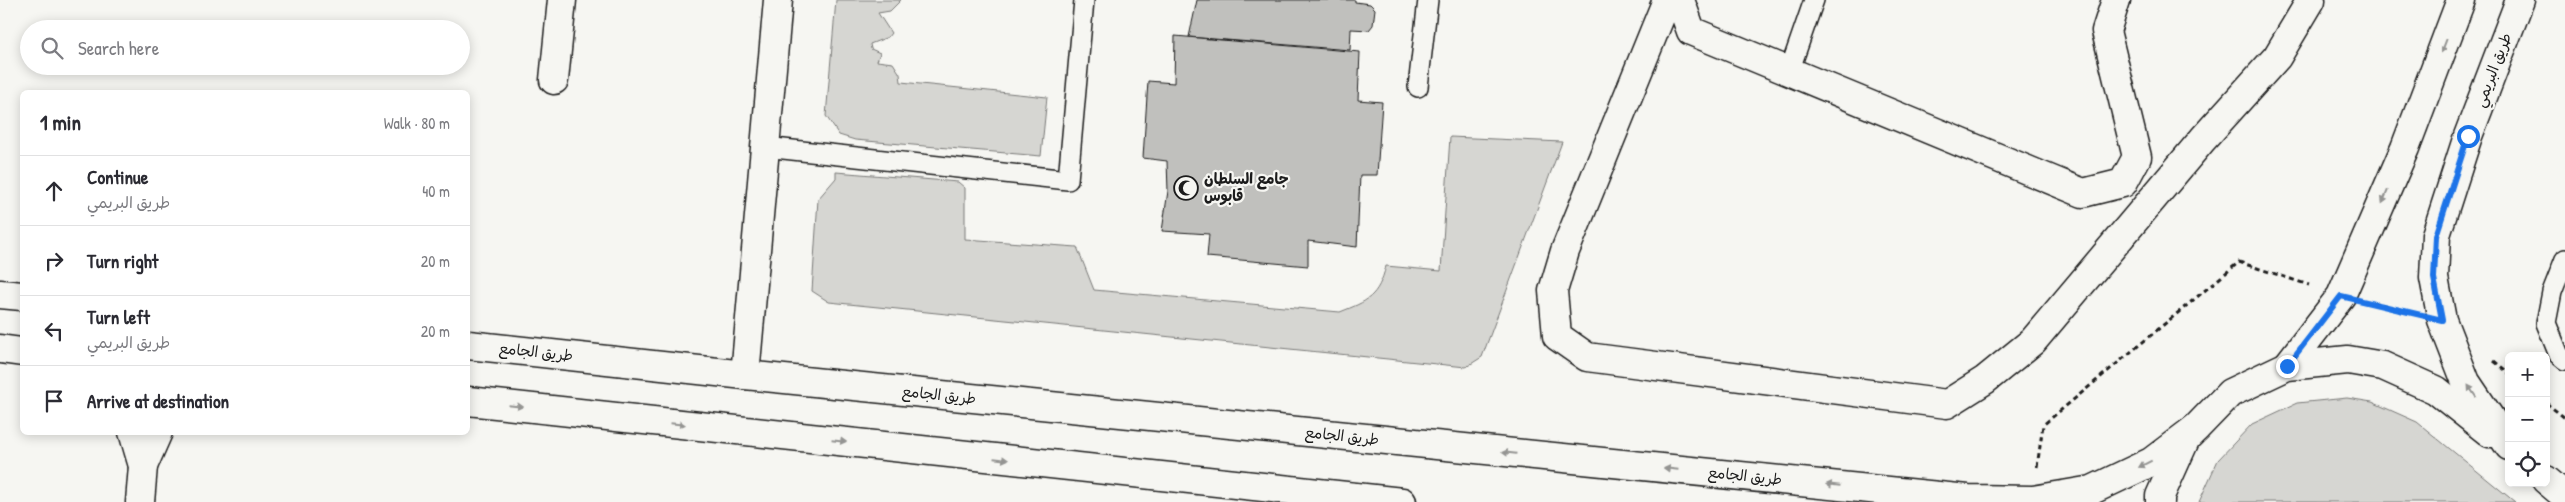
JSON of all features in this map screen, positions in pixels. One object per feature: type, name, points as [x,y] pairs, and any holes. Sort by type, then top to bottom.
[{"type":"main road","points":[[554,80],[562,0]]},
{"type":"main road","points":[[745,375],[778,0]]},
{"type":"main road","points":[[1667,0],[1565,251],[1553,291],[1557,336],[1587,357],[1947,404],[1985,380],[2033,341],[2203,138],[2277,57],[2311,0]]},
{"type":"main road","points":[[1680,0],[1691,31],[2083,194],[2122,183],[2137,157],[2106,31],[2116,0]]},
{"type":"main road","points":[[2287,366],[2341,296],[2406,148],[2461,0]]},
{"type":"main road","name":"طريق البريمي","points":[[2506,442],[2466,382],[2442,320],[2434,278],[2436,236],[2468,136],[2520,0]]},
{"type":"main road","points":[[2122,183],[2147,206]]},
{"type":"main road","points":[[0,294],[20,296]]},
{"type":"main road","name":"طريق الجامع","points":[[470,345],[745,375],[1968,499],[2033,500],[2092,490],[2151,462],[2199,425]]},
{"type":"main road","points":[[0,349],[20,352]]},
{"type":"main road","points":[[2160,502],[2160,496],[2186,438],[2230,393],[2287,366],[2348,360],[2383,366],[2436,390],[2505,444]]},
{"type":"main road","points":[[470,401],[1402,502]]},
{"type":"main road","points":[[134,435],[143,466]]},
{"type":"main road","points":[[140,502],[143,466],[157,435]]},
{"type":"main road","points":[[2550,483],[2565,496]]},
{"type":"lane","points":[[765,147],[1068,180],[1084,0]]},
{"type":"lane","points":[[1418,86],[1428,0]]},
{"type":"lane","points":[[1788,72],[1814,0]]},
{"type":"lane","points":[[2565,259],[2552,292],[2546,323],[2559,355],[2565,360]]},
{"type":"path","points":[[2033,500],[2043,425],[2239,262],[2341,296],[2442,320]]},
{"type":"path","points":[[2550,406],[2565,418]]},
{"type":"shaded area","points":[[836,0],[901,0],[890,11],[878,13],[891,33],[888,37],[870,44],[871,49],[880,53],[877,61],[893,63],[900,74],[901,82],[1047,97],[1041,156],[855,140],[839,135],[826,116]]},
{"type":"shaded area","points":[[1450,137],[1562,142],[1482,357],[1466,367],[829,302],[812,291],[818,199],[836,178],[836,172],[958,182],[965,188],[965,239],[1077,247],[1094,290],[1340,312],[1365,301],[1375,291],[1386,266],[1441,271]]},
{"type":"shaded area","points":[[2347,398],[2372,402],[2417,422],[2515,502],[2199,502],[2218,460],[2252,424],[2297,403]]},
{"type":"building","points":[[1197,0],[1355,0],[1355,2],[1370,4],[1375,9],[1373,25],[1369,30],[1351,29],[1350,50],[1189,37]]},
{"type":"building","points":[[1175,36],[1360,52],[1358,100],[1382,102],[1377,175],[1360,175],[1357,247],[1308,241],[1308,266],[1207,257],[1209,234],[1162,231],[1168,191],[1167,161],[1143,158],[1148,81],[1174,83]]},
{"type":"place","name":"جامع السلطان قابوس","points":[[1186,188]]},
{"type":"route","points":[[2287,366],[2341,296],[2442,320],[2434,278],[2436,236],[2468,136]]}]
